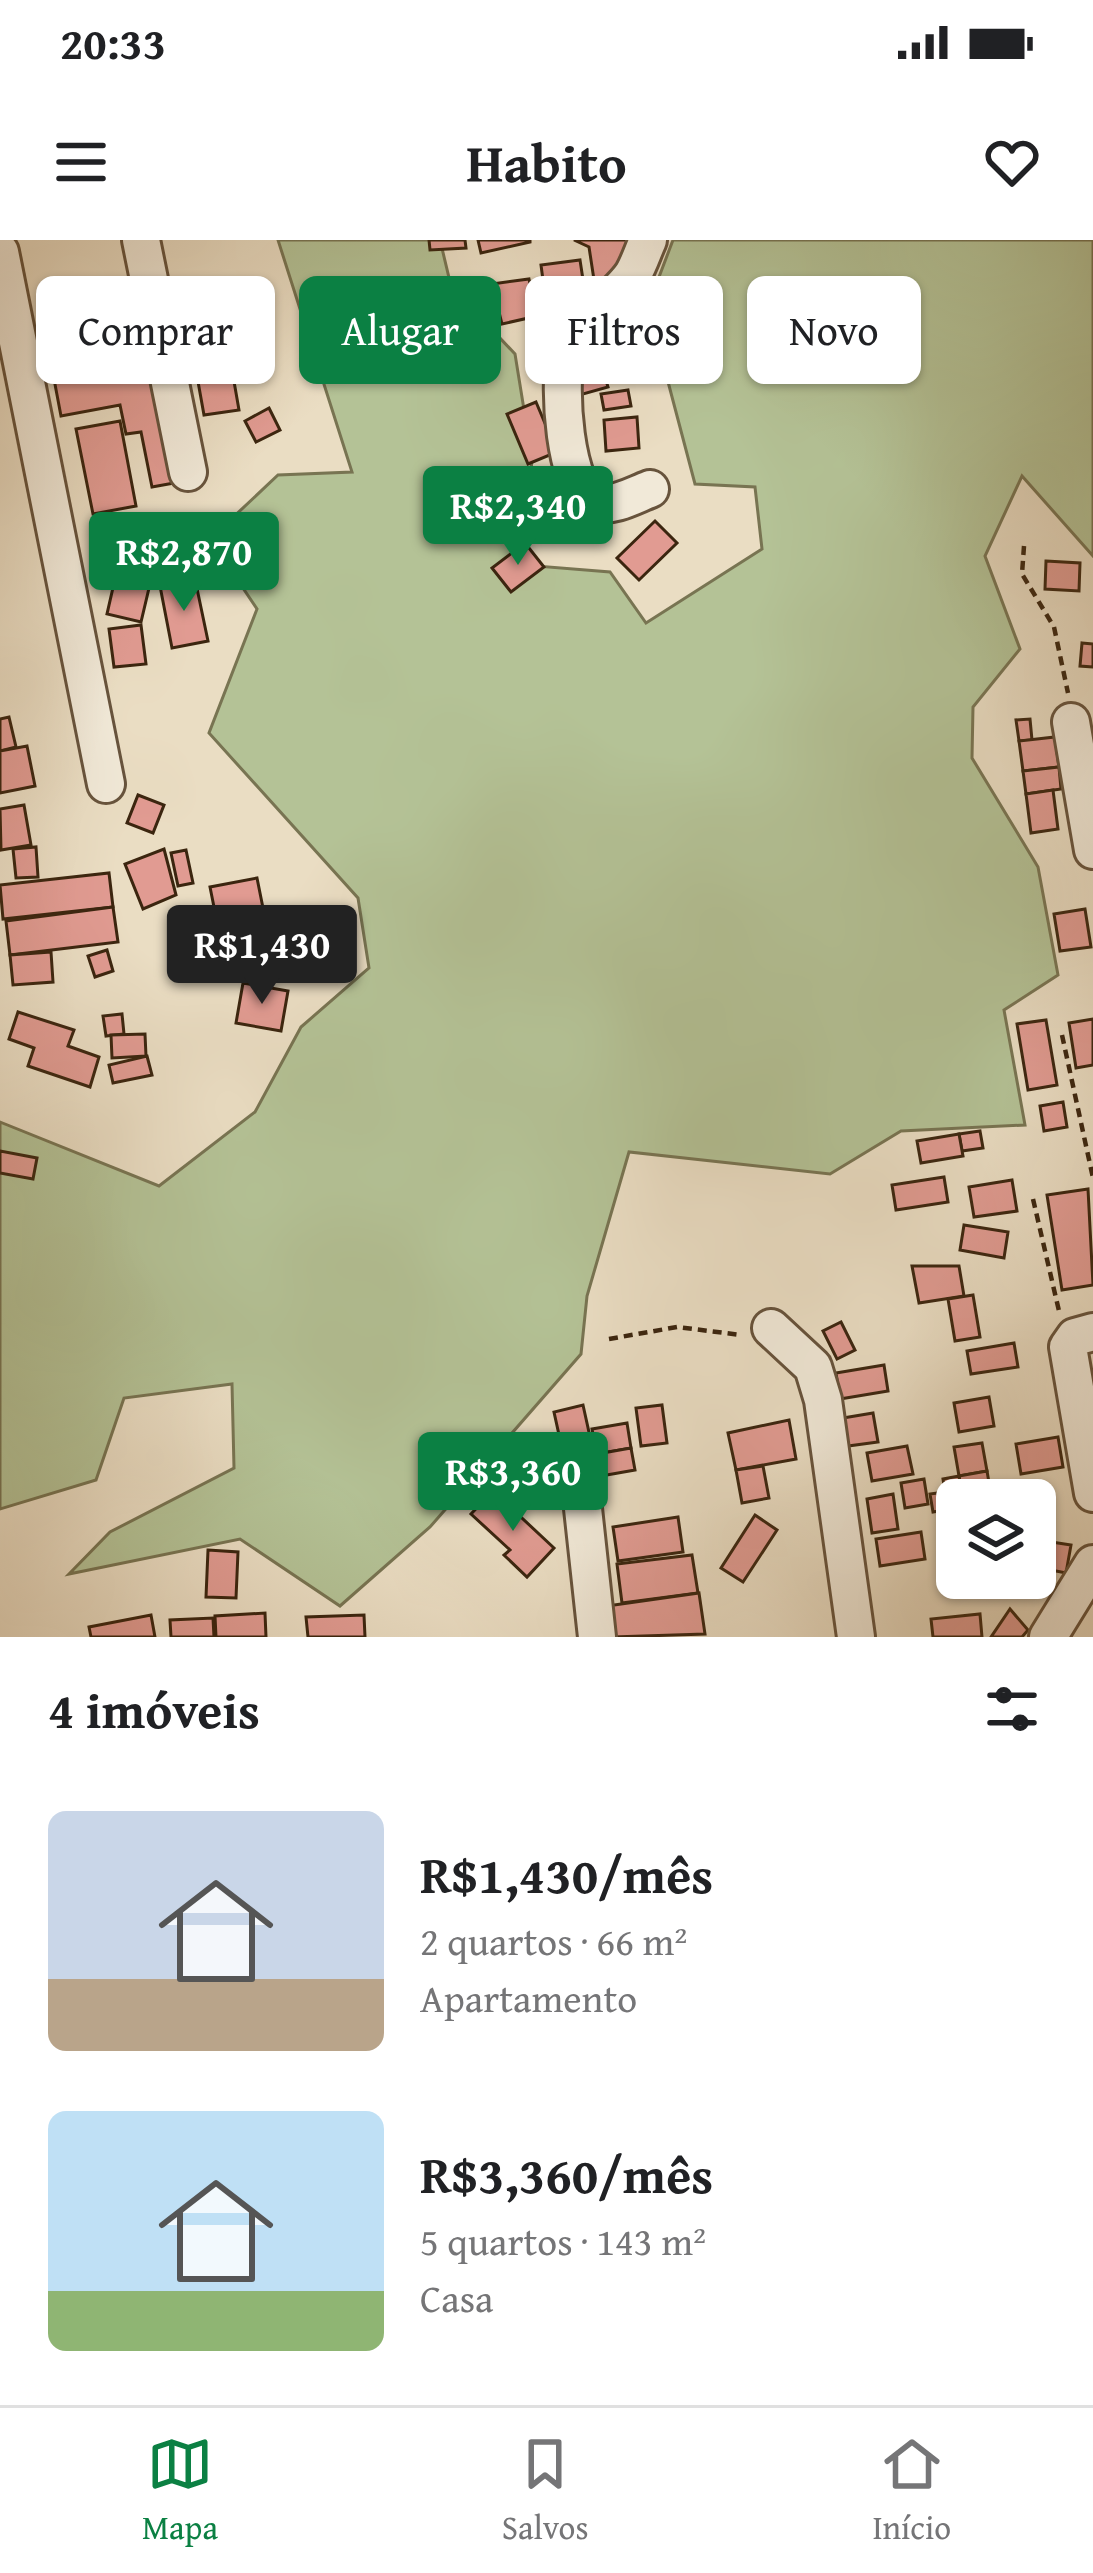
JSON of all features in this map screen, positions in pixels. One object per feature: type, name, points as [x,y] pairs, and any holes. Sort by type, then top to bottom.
[{"type":"street","points":[[141,240],[188,472]]},
{"type":"street","points":[[648,240],[632,275],[574,335],[563,381],[572,476],[580,493],[593,503],[610,504],[650,489]]},
{"type":"street","points":[[0,253],[106,784]]},
{"type":"street","points":[[1071,722],[1093,850]]},
{"type":"street","points":[[782,1337],[813,1367],[823,1400],[856,1637]]},
{"type":"street","points":[[1080,1340],[1093,1493]]},
{"type":"street","points":[[580,1480],[597,1637]]},
{"type":"street","points":[[1048,1637],[1088,1588]]},
{"type":"path","points":[[1024,546],[1022,574],[1054,627],[1071,722]]},
{"type":"path","points":[[1062,1035],[1093,1178]]},
{"type":"path","points":[[1033,1199],[1080,1340]]},
{"type":"path","points":[[609,1340],[677,1327],[782,1337]]},
{"type":"green space","points":[[278,240],[440,240],[449,276],[299,276],[299,306]]},
{"type":"green space","points":[[673,240],[1093,240],[1093,556],[1022,476],[985,556],[1020,649],[973,707],[972,758],[1038,867],[1058,975],[1004,1010],[1025,1125],[901,1131],[830,1174],[629,1152],[587,1296],[581,1354],[430,1527],[340,1606],[240,1539],[69,1574],[110,1532],[234,1468],[232,1384],[124,1398],[96,1480],[0,1509],[0,1122],[159,1186],[255,1112],[301,1027],[369,968],[358,898],[209,733],[257,609],[210,539],[278,475],[352,472],[324,384],[501,384],[501,339],[515,354],[532,459],[523,565],[610,572],[646,623],[762,549],[755,487],[695,484],[669,384],[723,384],[723,276],[659,276]]},
{"type":"building","points":[[429,240],[465,240],[466,248],[430,250]]},
{"type":"building","points":[[478,240],[530,240],[530,242],[481,253]]},
{"type":"building","points":[[574,240],[627,240],[628,276],[593,276],[589,247]]},
{"type":"building","points":[[580,260],[582,276],[542,276],[541,265]]},
{"type":"building","points":[[525,280],[525,319],[502,324],[501,283]]},
{"type":"building","points":[[55,384],[165,384],[185,481],[152,487],[141,432],[126,434],[120,405],[61,416]]},
{"type":"building","points":[[198,384],[234,384],[239,410],[204,415]]},
{"type":"building","points":[[573,384],[607,384],[608,387],[576,396]]},
{"type":"building","points":[[628,390],[631,406],[604,410],[601,394]]},
{"type":"building","points":[[536,402],[557,452],[528,464],[507,414]]},
{"type":"building","points":[[269,408],[280,430],[256,442],[245,421]]},
{"type":"building","points":[[637,417],[639,448],[606,451],[604,420]]},
{"type":"building","points":[[120,421],[136,506],[93,514],[76,429]]},
{"type":"building","points":[[542,468],[567,505],[509,544],[484,508]]},
{"type":"building","points":[[655,521],[677,543],[639,580],[617,558]]},
{"type":"building","points":[[525,543],[544,567],[511,592],[492,568]]},
{"type":"building","points":[[120,557],[133,560],[128,583],[149,588],[141,622],[107,614]]},
{"type":"building","points":[[1046,561],[1080,563],[1079,591],[1045,589]]},
{"type":"building","points":[[195,579],[208,641],[172,648],[160,586]]},
{"type":"building","points":[[141,625],[146,664],[114,667],[109,629]]},
{"type":"building","points":[[1082,643],[1093,644],[1093,667],[1080,666]]},
{"type":"building","points":[[9,717],[16,747],[0,751],[0,719]]},
{"type":"building","points":[[1030,719],[1032,740],[1019,741],[1016,720]]},
{"type":"building","points":[[1055,737],[1059,767],[1023,771],[1019,741]]},
{"type":"building","points":[[27,746],[35,786],[0,793],[0,751]]},
{"type":"building","points":[[1059,767],[1061,789],[1026,794],[1023,771]]},
{"type":"building","points":[[1053,790],[1058,829],[1031,833],[1026,794]]},
{"type":"building","points":[[138,795],[164,805],[153,833],[127,823]]},
{"type":"building","points":[[24,805],[31,845],[1,850],[0,809]]},
{"type":"building","points":[[36,847],[38,877],[16,878],[13,849]]},
{"type":"building","points":[[164,849],[176,895],[143,909],[125,864]]},
{"type":"building","points":[[186,850],[193,883],[178,886],[171,853]]},
{"type":"building","points":[[109,873],[113,907],[3,919],[0,885]]},
{"type":"building","points":[[257,878],[265,918],[218,927],[210,887]]},
{"type":"building","points":[[113,907],[118,942],[10,955],[6,921]]},
{"type":"building","points":[[1085,909],[1091,947],[1060,951],[1054,914]]},
{"type":"building","points":[[107,950],[113,971],[95,977],[88,956]]},
{"type":"building","points":[[51,952],[53,982],[13,985],[10,955]]},
{"type":"building","points":[[243,983],[288,991],[281,1031],[236,1023]]},
{"type":"building","points":[[18,1012],[74,1030],[68,1046],[99,1057],[90,1087],[28,1066],[34,1048],[9,1039]]},
{"type":"building","points":[[122,1014],[124,1034],[106,1036],[103,1016]]},
{"type":"building","points":[[1093,1019],[1093,1065],[1076,1068],[1069,1023]]},
{"type":"building","points":[[1046,1020],[1057,1085],[1028,1090],[1017,1024]]},
{"type":"building","points":[[145,1034],[146,1056],[112,1058],[111,1035]]},
{"type":"building","points":[[147,1056],[152,1075],[113,1083],[109,1065]]},
{"type":"building","points":[[1063,1102],[1067,1127],[1044,1131],[1040,1106]]},
{"type":"building","points":[[980,1131],[983,1148],[962,1151],[959,1134]]},
{"type":"building","points":[[959,1134],[963,1156],[921,1163],[917,1141]]},
{"type":"building","points":[[0,1151],[37,1158],[33,1179],[0,1173]]},
{"type":"building","points":[[944,1177],[948,1202],[896,1210],[892,1185]]},
{"type":"building","points":[[1012,1180],[1017,1211],[974,1217],[969,1187]]},
{"type":"building","points":[[1088,1189],[1093,1285],[1062,1290],[1047,1195]]},
{"type":"building","points":[[964,1225],[1008,1232],[1004,1258],[960,1250]]},
{"type":"building","points":[[912,1266],[959,1266],[964,1296],[919,1303]]},
{"type":"building","points":[[973,1295],[980,1337],[955,1341],[948,1299]]},
{"type":"building","points":[[841,1322],[855,1350],[837,1359],[823,1331]]},
{"type":"building","points":[[1014,1343],[1018,1367],[971,1374],[967,1351]]},
{"type":"building","points":[[884,1365],[888,1391],[840,1399],[836,1373]]},
{"type":"building","points":[[989,1397],[994,1426],[959,1432],[954,1403]]},
{"type":"building","points":[[583,1405],[592,1446],[563,1453],[554,1412]]},
{"type":"building","points":[[662,1405],[667,1443],[641,1446],[636,1408]]},
{"type":"building","points":[[873,1413],[878,1442],[848,1446],[843,1418]]},
{"type":"building","points":[[789,1420],[796,1459],[736,1470],[728,1433]]},
{"type":"building","points":[[627,1423],[631,1448],[597,1454],[592,1429]]},
{"type":"building","points":[[1058,1437],[1063,1467],[1021,1474],[1016,1444]]},
{"type":"building","points":[[982,1443],[987,1471],[959,1476],[954,1447]]},
{"type":"building","points":[[907,1446],[913,1474],[872,1481],[867,1453]]},
{"type":"building","points":[[631,1448],[635,1470],[601,1476],[597,1454]]},
{"type":"building","points":[[763,1466],[769,1498],[742,1503],[736,1470]]},
{"type":"building","points":[[987,1471],[988,1479],[960,1479]]},
{"type":"building","points":[[924,1479],[928,1504],[905,1508],[901,1483]]},
{"type":"building","points":[[493,1491],[554,1548],[527,1577],[504,1555],[510,1550],[471,1514]]},
{"type":"building","points":[[893,1494],[898,1529],[872,1533],[867,1499]]},
{"type":"building","points":[[755,1515],[777,1530],[743,1582],[721,1568]]},
{"type":"building","points":[[678,1517],[683,1552],[618,1561],[613,1527]]},
{"type":"building","points":[[921,1532],[925,1559],[880,1566],[876,1539]]},
{"type":"building","points":[[1056,1543],[1071,1545],[1066,1573],[1056,1571]]},
{"type":"building","points":[[208,1550],[238,1552],[236,1598],[206,1597]]},
{"type":"building","points":[[692,1555],[698,1593],[622,1603],[617,1564]]},
{"type":"building","points":[[699,1593],[705,1634],[612,1637],[607,1606]]},
{"type":"building","points":[[1010,1609],[1028,1630],[1022,1637],[991,1637]]},
{"type":"building","points":[[265,1613],[266,1637],[216,1637],[215,1616]]},
{"type":"building","points":[[980,1614],[982,1637],[933,1637],[931,1619]]},
{"type":"building","points":[[151,1615],[155,1637],[91,1637],[89,1627]]},
{"type":"building","points":[[364,1615],[365,1637],[308,1637],[306,1617]]},
{"type":"building","points":[[213,1618],[214,1637],[171,1637],[170,1620]]}]
